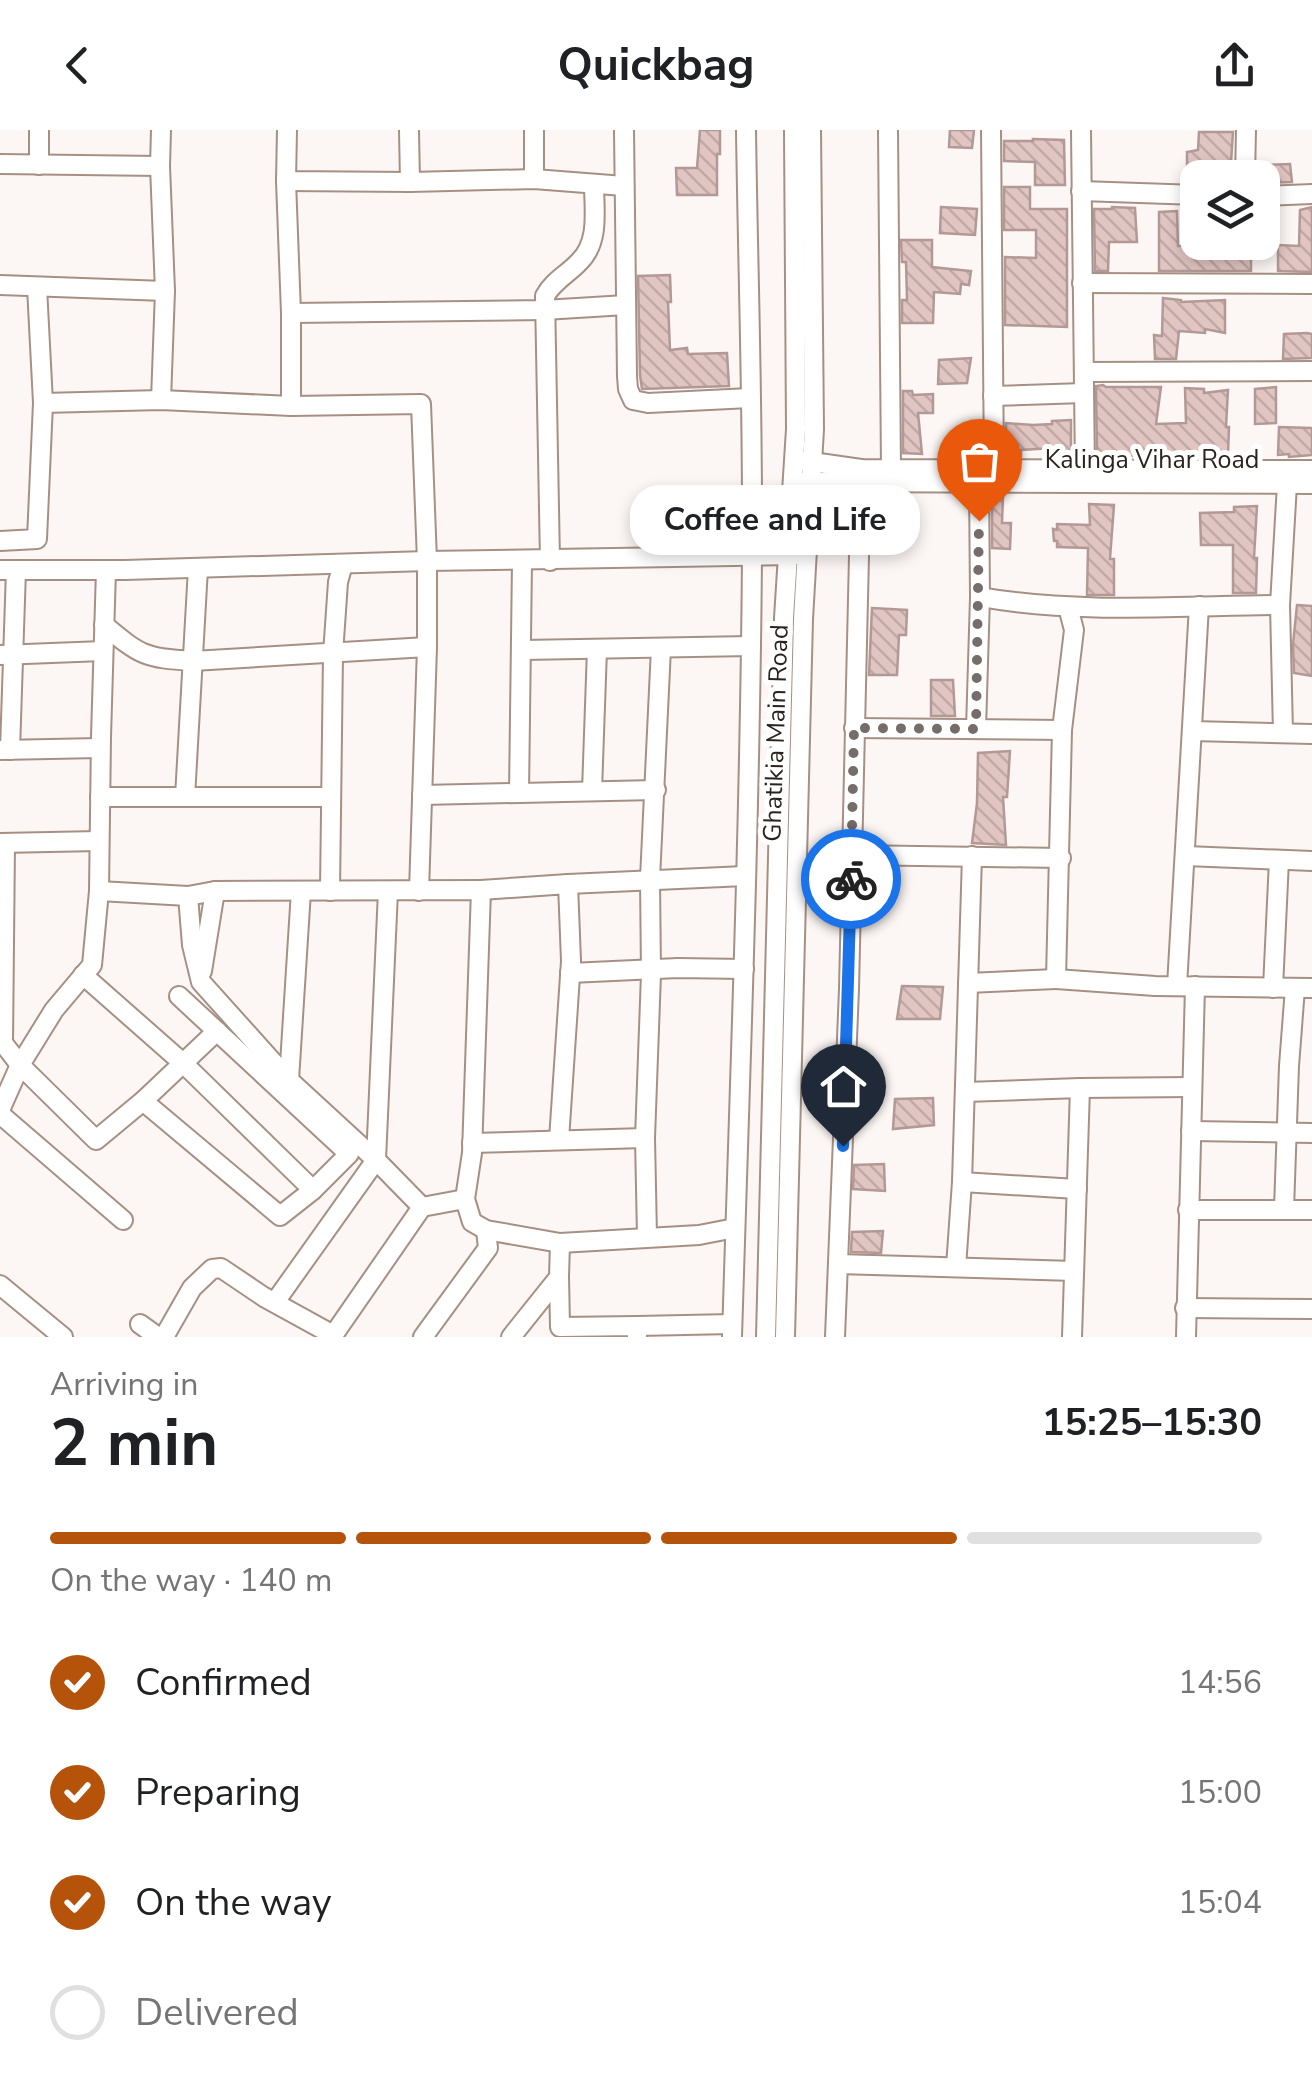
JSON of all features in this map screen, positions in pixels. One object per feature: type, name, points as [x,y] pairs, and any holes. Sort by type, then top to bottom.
[{"type":"street","points":[[38,130],[39,165]]},
{"type":"street","points":[[161,400],[166,291],[162,130]]},
{"type":"street","points":[[287,130],[291,406]]},
{"type":"street","points":[[409,130],[410,182]]},
{"type":"street","points":[[534,130],[534,179]]},
{"type":"street","points":[[624,130],[626,376],[633,400],[648,403],[750,398]]},
{"type":"street","points":[[560,1243],[563,1332],[732,1331],[751,646],[746,130]]},
{"type":"street","name":"Ghatikia Main Road","points":[[766,1337],[784,637],[797,555],[803,461],[796,409],[794,130]]},
{"type":"street","name":"Ghatikia Main Road","points":[[803,461],[814,429],[812,130]]},
{"type":"street","points":[[888,130],[890,469]]},
{"type":"street","points":[[991,130],[994,469]]},
{"type":"street","points":[[1081,130],[1086,470]]},
{"type":"street","points":[[1245,160],[1246,130]]},
{"type":"street","points":[[0,164],[160,166]]},
{"type":"street","points":[[286,180],[534,179],[624,186]]},
{"type":"street","points":[[550,561],[544,310],[548,290],[590,248],[594,184]]},
{"type":"street","points":[[1081,191],[1180,194]]},
{"type":"street","points":[[1280,195],[1312,194]]},
{"type":"street","points":[[1082,282],[1312,284]]},
{"type":"street","points":[[0,285],[166,291]]},
{"type":"street","points":[[37,287],[43,404],[37,569]]},
{"type":"street","points":[[291,313],[544,310],[626,305]]},
{"type":"street","points":[[1084,372],[1312,370]]},
{"type":"street","points":[[993,396],[1084,393]]},
{"type":"street","points":[[43,404],[161,400],[291,406],[421,404],[427,647],[419,891]]},
{"type":"street","name":"Kalinga Vihar Road","points":[[803,461],[861,476],[978,483],[1312,484]]},
{"type":"street","name":"Kalinga Vihar Road","points":[[802,482],[890,469],[1312,470]]},
{"type":"street","points":[[835,1337],[850,989],[861,476]]},
{"type":"street","points":[[976,729],[978,483]]},
{"type":"street","points":[[1283,734],[1280,605],[1287,484]]},
{"type":"street","points":[[0,541],[37,539]]},
{"type":"street","points":[[100,748],[5,750],[8,570],[797,555]]},
{"type":"street","name":"Ghatikia Main Road","points":[[784,1337],[802,618],[797,555]]},
{"type":"street","points":[[519,793],[522,562]]},
{"type":"street","points":[[330,891],[333,654],[343,564]]},
{"type":"street","points":[[185,797],[198,568]]},
{"type":"street","points":[[106,570],[99,891],[92,965],[54,1010],[20,1065],[0,1112],[123,1220]]},
{"type":"street","points":[[980,597],[1068,607],[1280,605]]},
{"type":"street","points":[[1186,1337],[1192,1088],[1186,986],[1186,856],[1199,606]]},
{"type":"street","points":[[1056,979],[1062,730],[1074,630],[1068,607]]},
{"type":"street","points":[[104,625],[132,649],[154,658],[193,661],[427,647]]},
{"type":"street","points":[[522,650],[751,646]]},
{"type":"street","points":[[647,1237],[644,1138],[651,970],[650,879],[661,648]]},
{"type":"street","points":[[592,791],[597,649]]},
{"type":"street","points":[[6,655],[104,651]]},
{"type":"street","points":[[854,728],[1062,730]]},
{"type":"street","points":[[1192,731],[1312,734]]},
{"type":"street","points":[[422,795],[656,790]]},
{"type":"street","points":[[100,797],[330,797]]},
{"type":"street","points":[[99,840],[3,844],[3,1043],[96,1140],[217,1032]]},
{"type":"street","points":[[852,856],[1060,858]]},
{"type":"street","points":[[956,1267],[972,856]]},
{"type":"street","points":[[1186,856],[1312,861]]},
{"type":"street","points":[[1273,988],[1279,860]]},
{"type":"street","points":[[99,891],[188,896],[214,891],[480,890],[745,876]]},
{"type":"street","points":[[559,1140],[570,974],[568,884]]},
{"type":"street","points":[[480,890],[472,1143],[465,1199],[472,1222],[486,1230],[560,1243],[699,1236],[735,1228]]},
{"type":"street","points":[[200,982],[214,891]]},
{"type":"street","points":[[289,1080],[301,891]]},
{"type":"street","points":[[275,1302],[376,1160],[388,891]]},
{"type":"street","points":[[188,896],[200,982],[289,1080],[422,1207]]},
{"type":"street","points":[[570,974],[744,968]]},
{"type":"street","points":[[83,976],[184,1064],[313,1190]]},
{"type":"street","points":[[968,983],[1056,979],[1304,988],[1286,1133],[1284,1209]]},
{"type":"street","points":[[143,1102],[280,1216],[349,1154],[179,996]]},
{"type":"street","points":[[1072,1337],[1080,1088]]},
{"type":"street","points":[[965,1092],[1192,1088]]},
{"type":"street","points":[[1191,1131],[1312,1134]]},
{"type":"street","points":[[472,1143],[644,1138]]},
{"type":"street","points":[[962,1182],[1078,1189]]},
{"type":"street","points":[[140,1324],[161,1337],[192,1288],[212,1268],[221,1268],[332,1336],[422,1207],[465,1199]]},
{"type":"street","points":[[1188,1210],[1312,1210]]},
{"type":"street","points":[[423,1337],[488,1248],[486,1230]]},
{"type":"street","points":[[838,1264],[1074,1271]]},
{"type":"street","points":[[511,1337],[559,1277]]},
{"type":"street","points":[[0,1285],[63,1337]]},
{"type":"street","points":[[1186,1308],[1312,1308]]},
{"type":"building","points":[[700,130],[720,130],[717,195],[677,195],[676,168],[697,168]]},
{"type":"building","points":[[950,130],[974,130],[972,148],[949,147]]},
{"type":"building","points":[[1199,132],[1233,132],[1231,160],[1187,160],[1187,152],[1198,150]]},
{"type":"building","points":[[1064,140],[1065,185],[1035,185],[1035,162],[1004,161],[1004,141]]},
{"type":"building","points":[[1280,164],[1290,164],[1292,182],[1280,182]]},
{"type":"building","points":[[1004,187],[1030,187],[1030,209],[1067,209],[1067,327],[1005,325],[1005,257],[1036,258],[1036,230],[1004,230]]},
{"type":"building","points":[[941,207],[977,209],[975,235],[940,233]]},
{"type":"building","points":[[1312,207],[1312,272],[1278,271],[1280,245],[1299,246],[1300,210]]},
{"type":"building","points":[[1135,208],[1137,242],[1109,242],[1108,271],[1095,271],[1094,209]]},
{"type":"building","points":[[1177,211],[1180,260],[1251,260],[1251,271],[1159,271],[1159,212]]},
{"type":"building","points":[[901,240],[932,240],[932,267],[971,271],[969,285],[961,284],[960,294],[934,292],[933,323],[902,323],[902,300],[907,300]]},
{"type":"building","points":[[670,275],[670,350],[687,348],[688,354],[727,353],[729,386],[642,389],[638,276]]},
{"type":"building","points":[[1163,298],[1181,302],[1225,300],[1225,333],[1205,329],[1205,333],[1179,331],[1176,359],[1155,359],[1154,335],[1162,336]]},
{"type":"building","points":[[1284,334],[1312,334],[1312,358],[1283,359]]},
{"type":"building","points":[[971,358],[967,383],[938,384],[939,360]]},
{"type":"building","points":[[1096,386],[1161,387],[1156,424],[1186,423],[1185,388],[1204,389],[1204,393],[1228,390],[1228,454],[1204,449],[1204,457],[1158,452],[1157,457],[1134,450],[1134,456],[1097,452]]},
{"type":"building","points":[[1276,387],[1276,423],[1255,424],[1255,389]]},
{"type":"building","points":[[903,391],[933,394],[933,413],[918,413],[922,454],[903,453]]},
{"type":"building","points":[[1071,420],[1071,452],[1064,454],[1053,448],[1021,450],[1021,456],[1006,455],[1006,423],[1033,425]]},
{"type":"building","points":[[1279,427],[1312,428],[1312,455],[1278,455]]},
{"type":"building","points":[[1003,496],[1002,523],[1011,523],[1010,549],[992,548],[992,497]]},
{"type":"building","points":[[1089,504],[1114,505],[1110,559],[1114,559],[1114,595],[1087,595],[1088,548],[1057,547],[1054,541],[1053,529],[1057,530],[1057,524],[1090,525]]},
{"type":"building","points":[[1257,506],[1256,593],[1233,593],[1233,545],[1201,545],[1200,513],[1234,512],[1234,507]]},
{"type":"building","points":[[1297,605],[1312,606],[1312,676],[1294,673]]},
{"type":"building","points":[[872,608],[907,610],[906,635],[899,635],[897,675],[869,675]]},
{"type":"building","points":[[931,680],[953,680],[955,716],[931,716]]},
{"type":"building","points":[[1010,751],[1007,797],[1003,797],[1006,845],[972,843],[978,753]]},
{"type":"building","points":[[902,986],[943,987],[940,1019],[897,1019]]},
{"type":"building","points":[[933,1098],[934,1125],[893,1129],[895,1099]]},
{"type":"building","points":[[884,1164],[885,1191],[853,1189],[854,1165]]},
{"type":"building","points":[[883,1231],[881,1253],[851,1252],[852,1232]]},
{"type":"way so far","points":[[851,879],[854,728],[976,729],[979,521]]},
{"type":"place","name":"Coffee and Life","points":[[979,521]]},
{"type":"route","points":[[843,1146],[851,879]]}]
